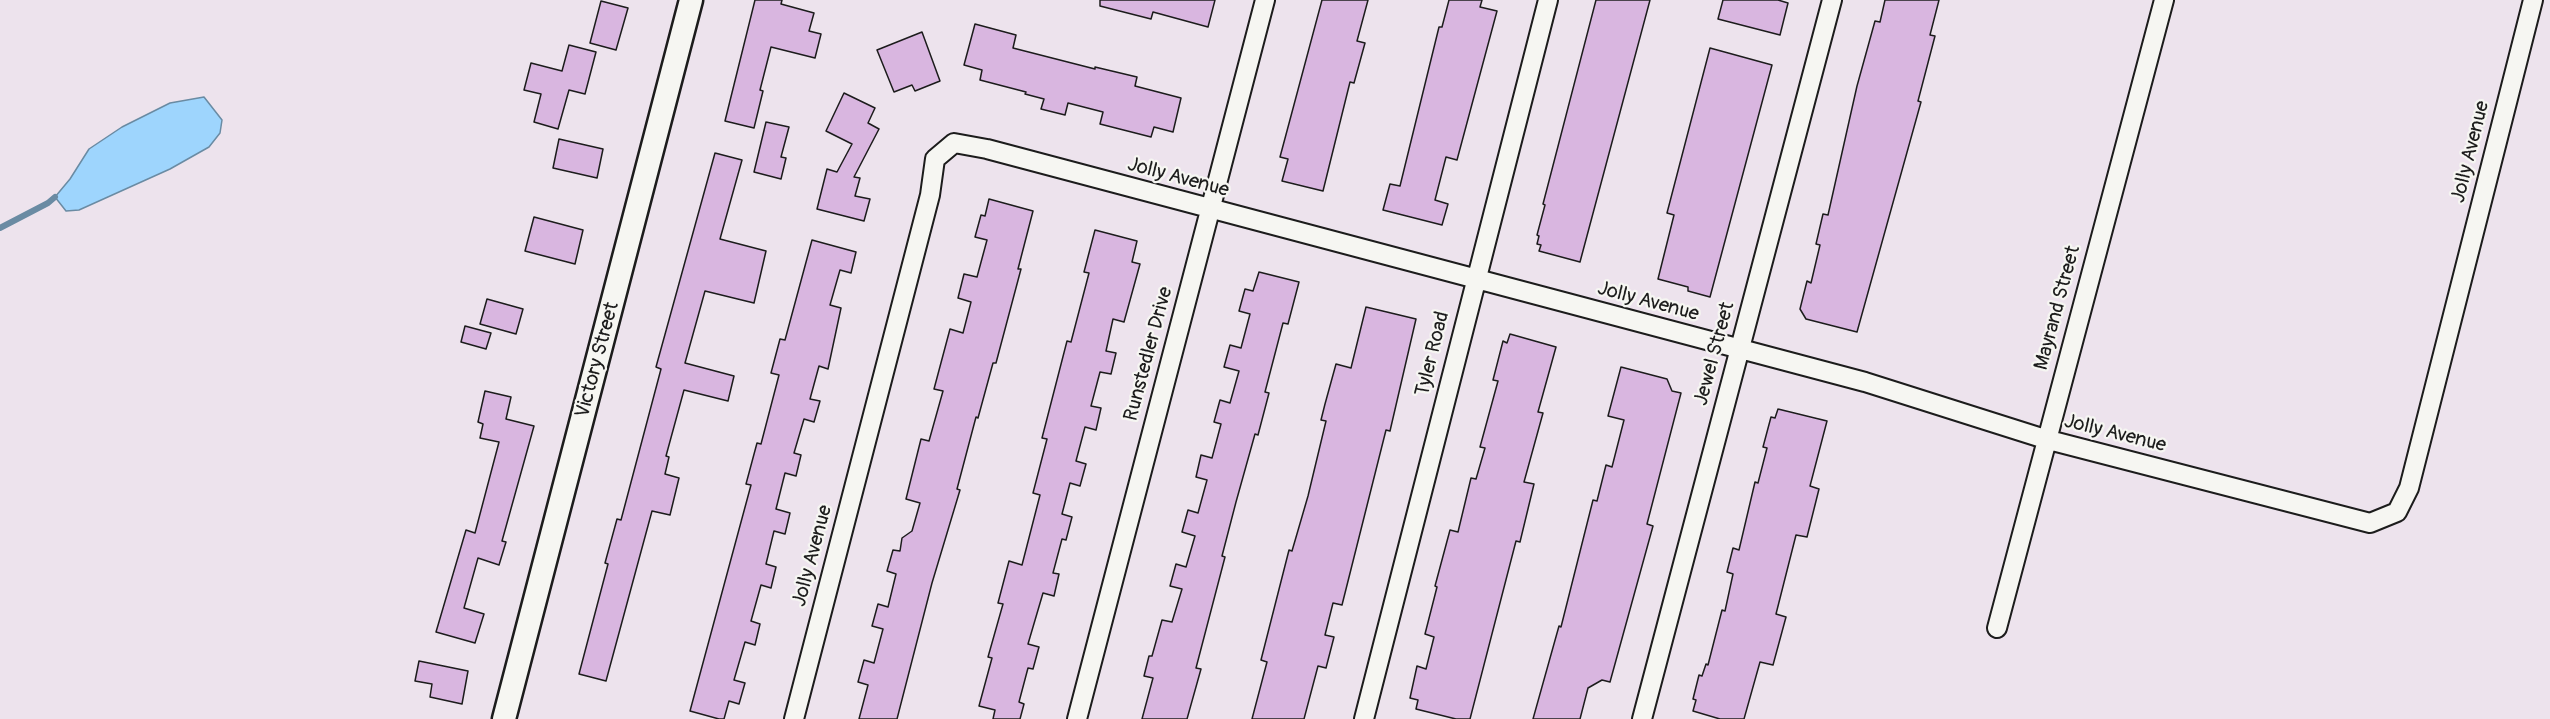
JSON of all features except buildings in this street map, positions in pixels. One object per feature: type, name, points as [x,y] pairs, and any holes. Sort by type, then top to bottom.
[{"type":"street","name":"Victory Street","points":[[504,719],[691,0]]},
{"type":"street","name":"Runstedler Drive","points":[[1077,719],[1266,0]]},
{"type":"street","name":"Tyler Road","points":[[1364,719],[1548,0]]},
{"type":"street","name":"Jewel Street","points":[[1642,719],[1832,0]]},
{"type":"street","name":"Mayrand Street","points":[[1997,628],[2164,0]]},
{"type":"street","name":"Jolly Avenue","points":[[794,719],[930,195],[935,159],[954,143],[1872,384],[2046,440],[2370,523],[2397,512],[2409,488],[2533,0]]},
{"type":"water","points":[[204,97],[222,120],[220,133],[209,147],[170,169],[79,210],[66,211],[55,197],[70,179],[89,149],[122,127],[170,103]]},
{"type":"waterway","points":[[0,228],[55,197]]}]
